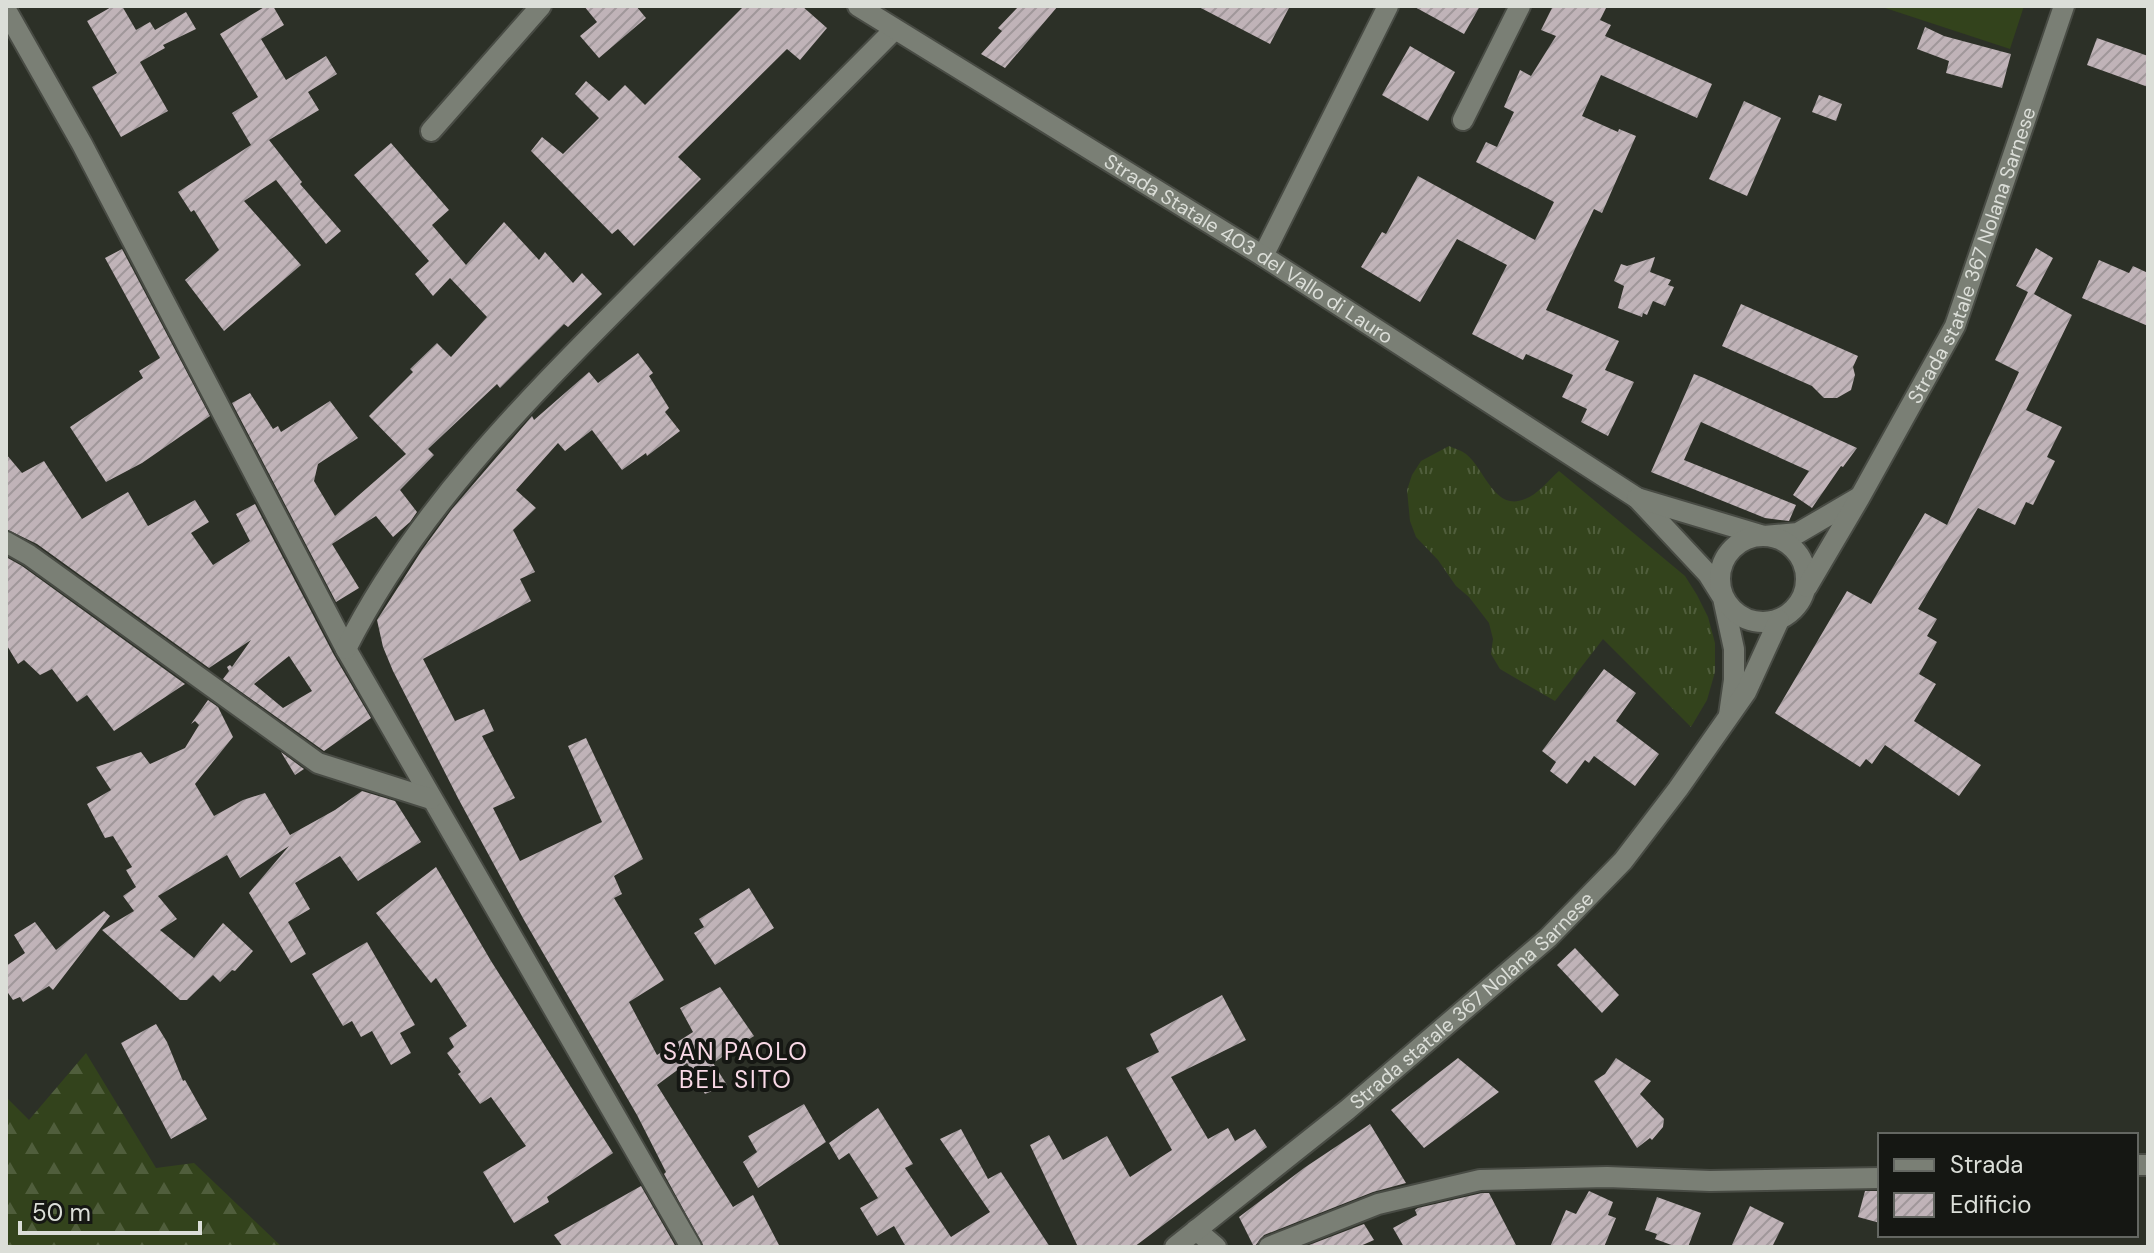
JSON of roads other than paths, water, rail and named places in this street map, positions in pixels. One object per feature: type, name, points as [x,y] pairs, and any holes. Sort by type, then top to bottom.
[{"type":"street","points":[[431,131],[541,6]]},
{"type":"street","name":"Strada Statale 403 del Vallo di Lauro","points":[[858,6],[1263,256],[1637,498],[1708,574],[1723,598],[1734,649],[1729,715]]},
{"type":"street","points":[[1263,256],[1388,6]]},
{"type":"street","points":[[1463,120],[1520,6]]},
{"type":"street","name":"Strada statale 367 Nolana Sarnese","points":[[1807,587],[1955,326],[2064,6]]},
{"type":"street","points":[[6,10],[82,144],[346,649],[691,1247]]},
{"type":"street","points":[[346,649],[370,602],[424,524],[472,466],[562,365],[894,30]]},
{"type":"street","name":"Strada Statale 403 del Vallo di Lauro","points":[[1637,498],[1764,536],[1798,533],[1860,497]]},
{"type":"street","points":[[1764,536],[1776,538],[1797,551],[1807,574],[1807,587],[1797,607],[1779,620],[1753,622],[1741,617],[1723,598],[1720,573],[1730,550],[1740,542],[1764,536]]},
{"type":"street","points":[[6,542],[29,555],[318,763],[431,799]]},
{"type":"street","name":"Strada statale 367 Nolana Sarnese","points":[[1175,1247],[1347,1110],[1548,938],[1623,861],[1746,692],[1779,620]]},
{"type":"street","points":[[1269,1247],[1299,1237],[1341,1216],[1378,1204],[1480,1180],[1878,1178]]},
{"type":"street","points":[[1196,1230],[1216,1247]]},
{"type":"district","name":"SAN PAOLO BEL SITO","points":[[736,1066]]}]
